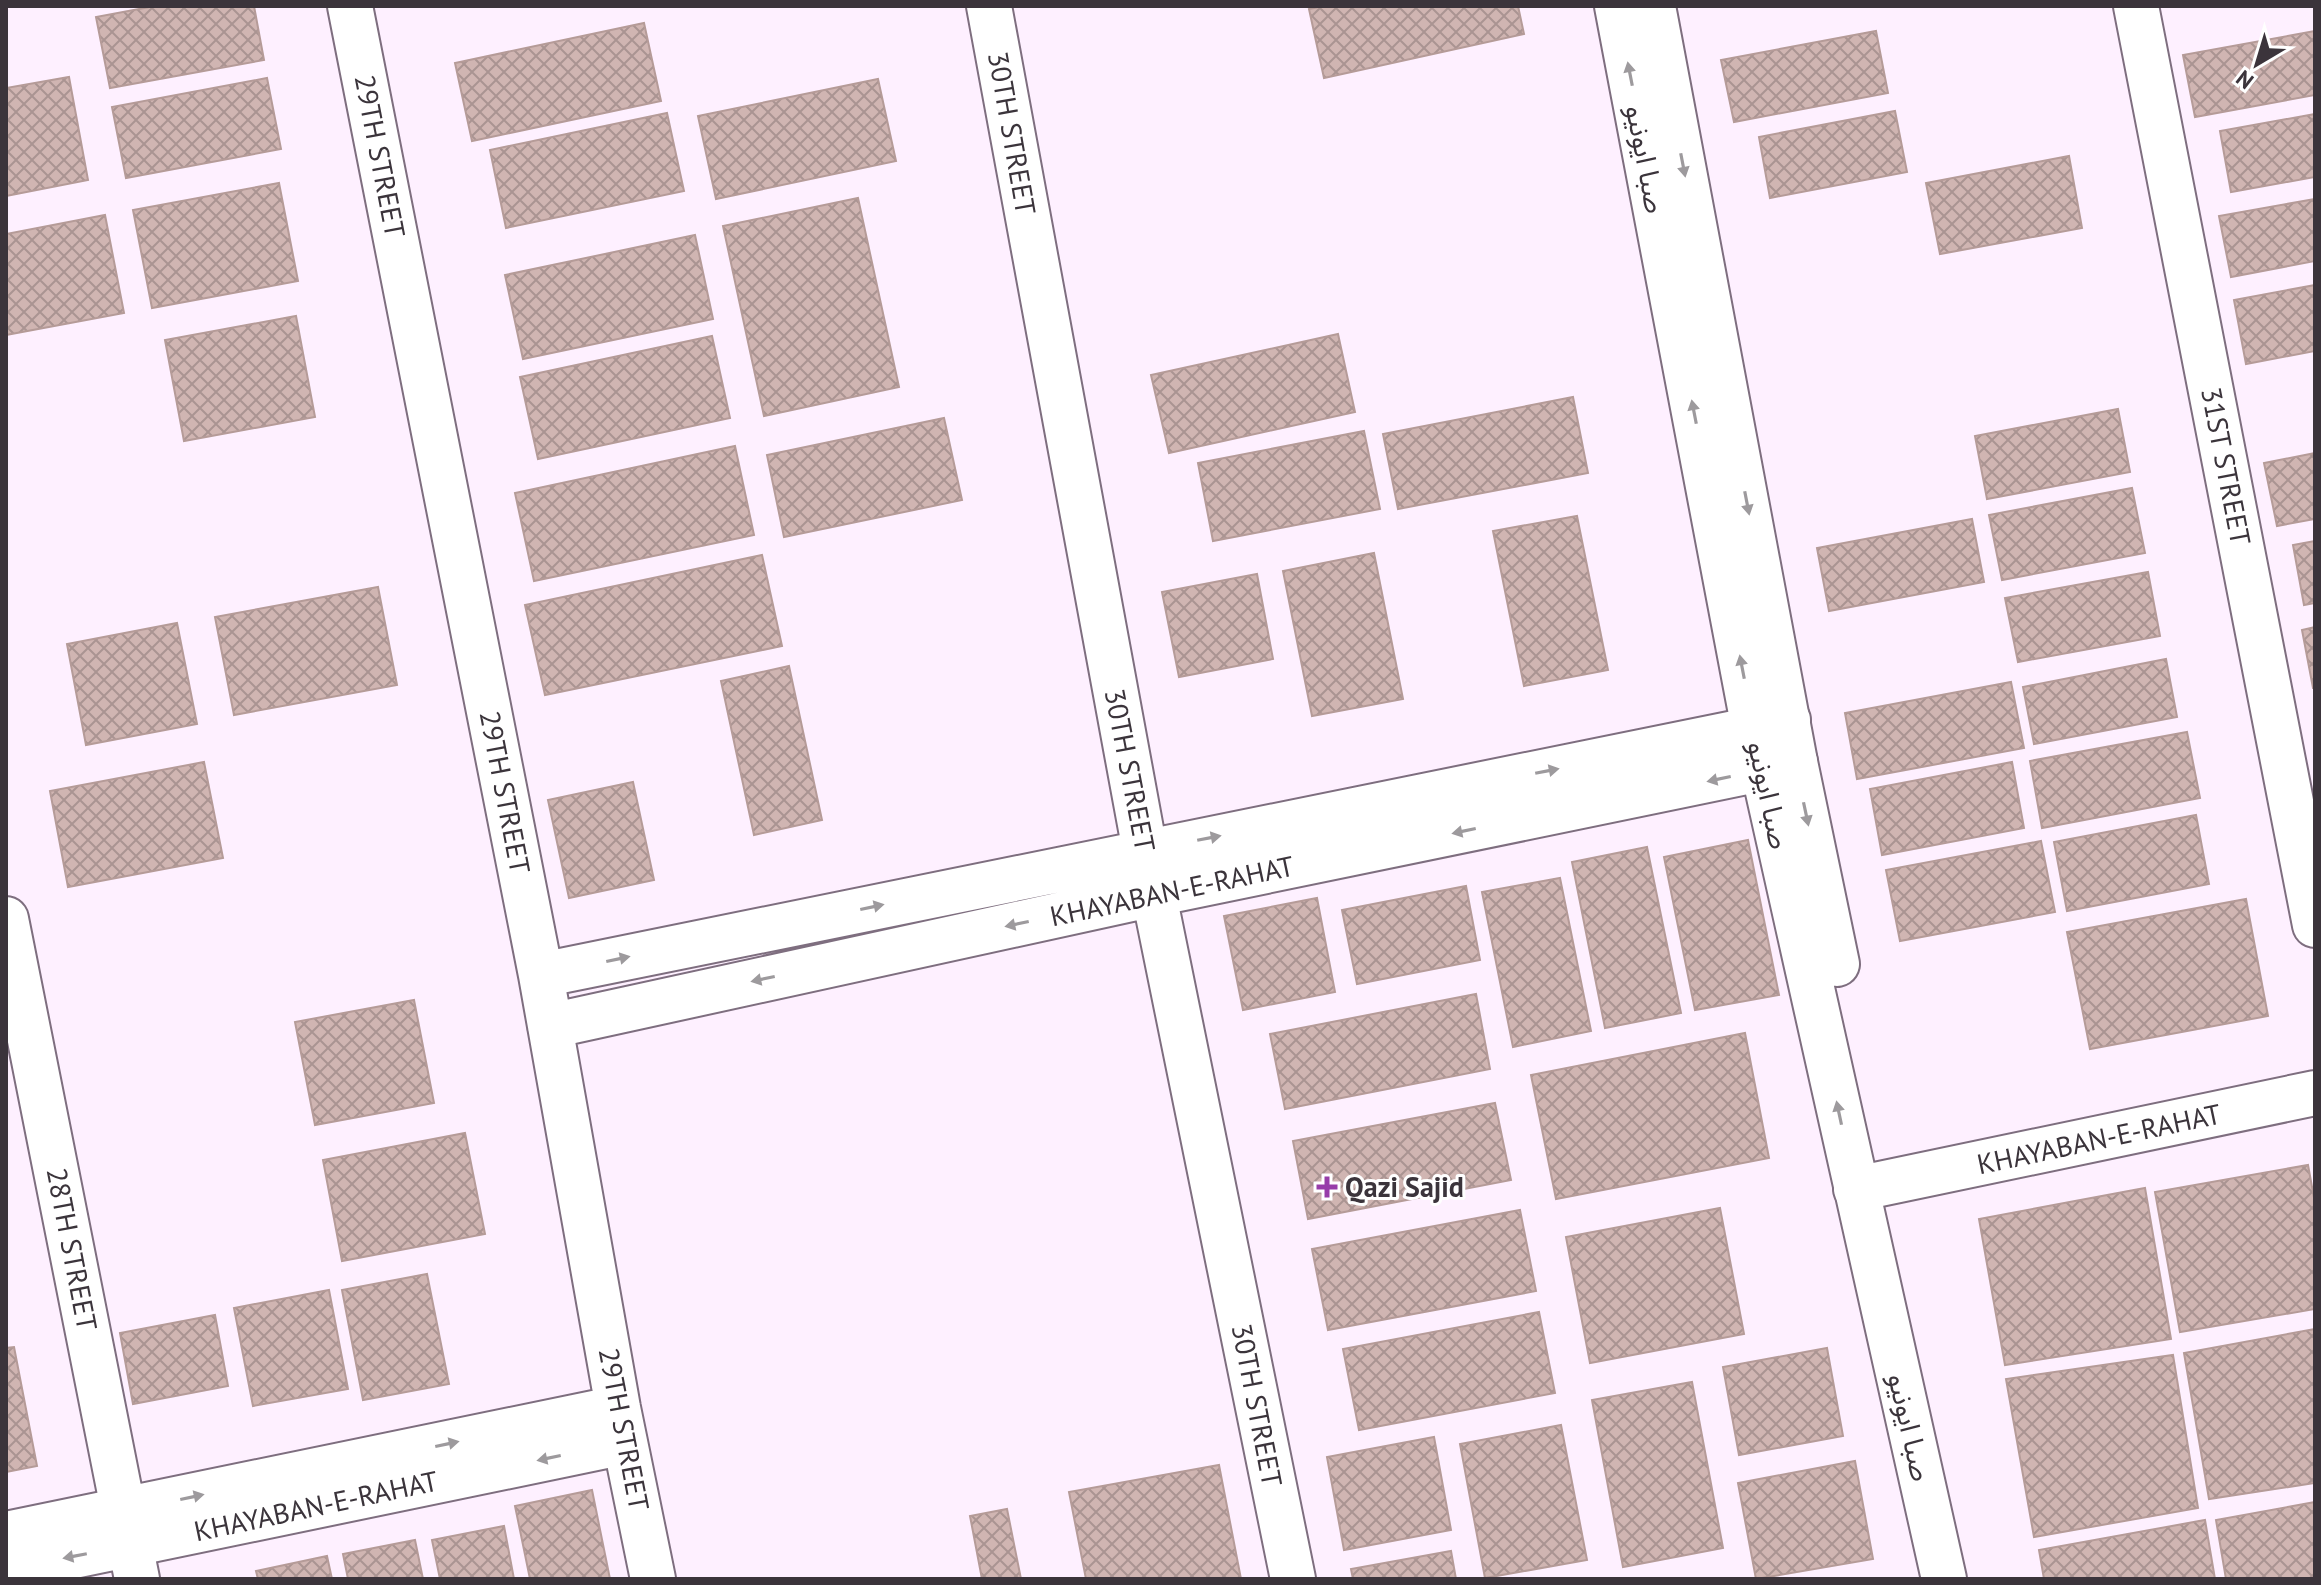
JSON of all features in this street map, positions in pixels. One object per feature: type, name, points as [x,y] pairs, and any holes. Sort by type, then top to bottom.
[{"type":"street","name":"29TH STREET","points":[[350,6],[541,975],[622,1425],[653,1579]]},
{"type":"street","name":"30TH STREET","points":[[989,6],[1145,851],[1293,1579]]},
{"type":"street","name":"صبا ایونیو","points":[[1617,6],[1869,1187],[1944,1579]]},
{"type":"street","name":"صبا ایونیو","points":[[1653,6],[1775,745]]},
{"type":"street","name":"31ST STREET","points":[[2136,6],[2315,925]]},
{"type":"street","name":"KHAYABAN-E-RAHAT","points":[[541,975],[1145,851],[1775,745]]},
{"type":"street","name":"KHAYABAN-E-RAHAT","points":[[550,1026],[1154,894],[1775,745]]},
{"type":"street","name":"28TH STREET","points":[[6,919],[131,1545]]},
{"type":"street","name":"KHAYABAN-E-RAHAT","points":[[1869,1187],[2315,1093]]},
{"type":"street","name":"صبا ایونیو","points":[[1869,1187],[1973,1579]]},
{"type":"street","name":"KHAYABAN-E-RAHAT","points":[[6,1570],[131,1545],[622,1425]]},
{"type":"street","name":"KHAYABAN-E-RAHAT","points":[[6,1534],[131,1545]]},
{"type":"building","points":[[155,6],[254,6],[264,60],[110,88],[96,17]]},
{"type":"building","points":[[1324,6],[1518,6],[1524,34],[1324,78],[1309,9]]},
{"type":"building","points":[[644,23],[661,101],[472,141],[455,63]]},
{"type":"building","points":[[1876,31],[1888,93],[1734,122],[1721,60]]},
{"type":"building","points":[[2315,31],[2315,95],[2195,117],[2183,55]]},
{"type":"building","points":[[69,77],[88,180],[6,196],[6,88]]},
{"type":"building","points":[[267,78],[281,149],[126,178],[112,107]]},
{"type":"building","points":[[878,79],[896,161],[716,199],[698,116]]},
{"type":"building","points":[[1895,111],[1907,172],[1770,198],[1759,137]]},
{"type":"building","points":[[667,113],[684,191],[506,228],[490,150]]},
{"type":"building","points":[[2315,114],[2315,177],[2231,192],[2220,131]]},
{"type":"building","points":[[2069,156],[2082,228],[1940,254],[1926,183]]},
{"type":"building","points":[[279,183],[298,281],[152,308],[133,210]]},
{"type":"building","points":[[858,198],[899,387],[764,416],[723,226]]},
{"type":"building","points":[[2315,199],[2315,261],[2231,277],[2219,216]]},
{"type":"building","points":[[105,215],[124,313],[6,335],[6,234]]},
{"type":"building","points":[[695,235],[713,319],[523,359],[505,275]]},
{"type":"building","points":[[2315,285],[2315,351],[2246,364],[2234,300]]},
{"type":"building","points":[[296,316],[315,417],[184,441],[165,340]]},
{"type":"building","points":[[1338,334],[1355,412],[1169,453],[1151,375]]},
{"type":"building","points":[[712,336],[730,418],[538,459],[520,377]]},
{"type":"building","points":[[1573,397],[1588,473],[1398,509],[1383,434]]},
{"type":"building","points":[[2118,409],[2130,472],[1987,499],[1975,436]]},
{"type":"building","points":[[944,418],[962,500],[784,537],[767,455]]},
{"type":"building","points":[[1364,431],[1380,509],[1213,541],[1198,463]]},
{"type":"building","points":[[735,446],[754,535],[534,581],[515,493]]},
{"type":"building","points":[[2315,453],[2315,519],[2277,526],[2264,463]]},
{"type":"building","points":[[2132,488],[2145,553],[2002,580],[1989,515]]},
{"type":"building","points":[[1577,516],[1608,670],[1524,686],[1493,531]]},
{"type":"building","points":[[1972,519],[1984,582],[1829,611],[1817,548]]},
{"type":"building","points":[[2315,541],[2315,603],[2304,605],[2293,545]]},
{"type":"building","points":[[1374,553],[1403,699],[1312,716],[1283,571]]},
{"type":"building","points":[[762,555],[782,646],[545,695],[525,605]]},
{"type":"building","points":[[2148,572],[2160,636],[2018,662],[2005,598]]},
{"type":"building","points":[[1257,574],[1273,659],[1179,677],[1162,592]]},
{"type":"building","points":[[378,587],[397,685],[234,715],[215,617]]},
{"type":"building","points":[[177,623],[197,724],[86,745],[67,644]]},
{"type":"building","points":[[2315,627],[2315,688],[2313,688],[2302,630]]},
{"type":"building","points":[[2166,659],[2177,717],[2034,744],[2023,687]]},
{"type":"building","points":[[789,666],[822,820],[754,835],[721,681]]},
{"type":"building","points":[[2011,682],[2024,748],[1857,779],[1845,713]]},
{"type":"building","points":[[2187,732],[2200,798],[2042,828],[2030,761]]},
{"type":"building","points":[[204,762],[223,858],[68,887],[50,791]]},
{"type":"building","points":[[2012,762],[2024,828],[1882,855],[1870,789]]},
{"type":"building","points":[[633,782],[654,880],[569,898],[548,800]]},
{"type":"building","points":[[2196,815],[2209,884],[2067,911],[2054,842]]},
{"type":"building","points":[[1748,840],[1779,995],[1695,1010],[1664,857]]},
{"type":"building","points":[[2041,841],[2055,912],[1900,941],[1886,870]]},
{"type":"building","points":[[1647,847],[1681,1013],[1605,1028],[1572,862]]},
{"type":"building","points":[[1560,878],[1591,1031],[1513,1047],[1482,892]]},
{"type":"building","points":[[1466,886],[1480,960],[1357,984],[1342,910]]},
{"type":"building","points":[[1317,898],[1335,992],[1243,1010],[1224,916]]},
{"type":"building","points":[[2246,899],[2268,1016],[2090,1049],[2067,932]]},
{"type":"building","points":[[1476,994],[1490,1069],[1285,1109],[1270,1034]]},
{"type":"building","points":[[414,1000],[434,1103],[315,1125],[295,1022]]},
{"type":"building","points":[[1745,1033],[1769,1158],[1556,1199],[1531,1075]]},
{"type":"building","points":[[1495,1103],[1511,1180],[1308,1219],[1293,1141]]},
{"type":"building","points":[[465,1133],[485,1234],[342,1261],[323,1160]]},
{"type":"building","points":[[2308,1165],[2315,1203],[2315,1309],[2180,1332],[2155,1192]]},
{"type":"building","points":[[2145,1188],[2171,1339],[2005,1365],[1979,1219]]},
{"type":"building","points":[[1720,1208],[1744,1334],[1590,1363],[1566,1237]]},
{"type":"building","points":[[1520,1210],[1536,1291],[1328,1330],[1312,1249]]},
{"type":"building","points":[[427,1274],[449,1384],[363,1400],[342,1290]]},
{"type":"building","points":[[329,1290],[348,1389],[253,1406],[234,1308]]},
{"type":"building","points":[[1539,1312],[1555,1393],[1359,1430],[1343,1349]]},
{"type":"building","points":[[215,1315],[228,1386],[133,1404],[120,1333]]},
{"type":"building","points":[[2315,1329],[2315,1483],[2209,1499],[2184,1353]]},
{"type":"building","points":[[14,1347],[37,1466],[6,1472],[6,1348]]},
{"type":"building","points":[[1827,1348],[1843,1436],[1739,1455],[1723,1367]]},
{"type":"building","points":[[2173,1355],[2198,1508],[2034,1537],[2006,1379]]},
{"type":"building","points":[[1692,1382],[1723,1548],[1623,1567],[1592,1400]]},
{"type":"building","points":[[1561,1425],[1587,1560],[1485,1578],[1460,1444]]},
{"type":"building","points":[[1434,1437],[1451,1530],[1344,1550],[1327,1457]]},
{"type":"building","points":[[1855,1461],[1873,1559],[1756,1579],[1738,1483]]},
{"type":"building","points":[[1219,1465],[1241,1579],[1086,1579],[1069,1492]]},
{"type":"building","points":[[592,1490],[610,1579],[530,1579],[515,1506]]},
{"type":"building","points":[[2315,1502],[2315,1579],[2226,1579],[2216,1520]]},
{"type":"building","points":[[1007,1509],[1021,1579],[982,1579],[970,1516]]},
{"type":"building","points":[[2205,1520],[2215,1579],[2044,1579],[2039,1550]]},
{"type":"building","points":[[504,1526],[514,1579],[440,1579],[432,1540]]},
{"type":"building","points":[[415,1540],[423,1579],[348,1579],[343,1554]]},
{"type":"building","points":[[1451,1551],[1456,1579],[1353,1579],[1351,1569]]},
{"type":"building","points":[[327,1556],[332,1579],[258,1579],[256,1571]]},
{"type":"place","name":"Qazi Sajid","points":[[1327,1187]]}]
